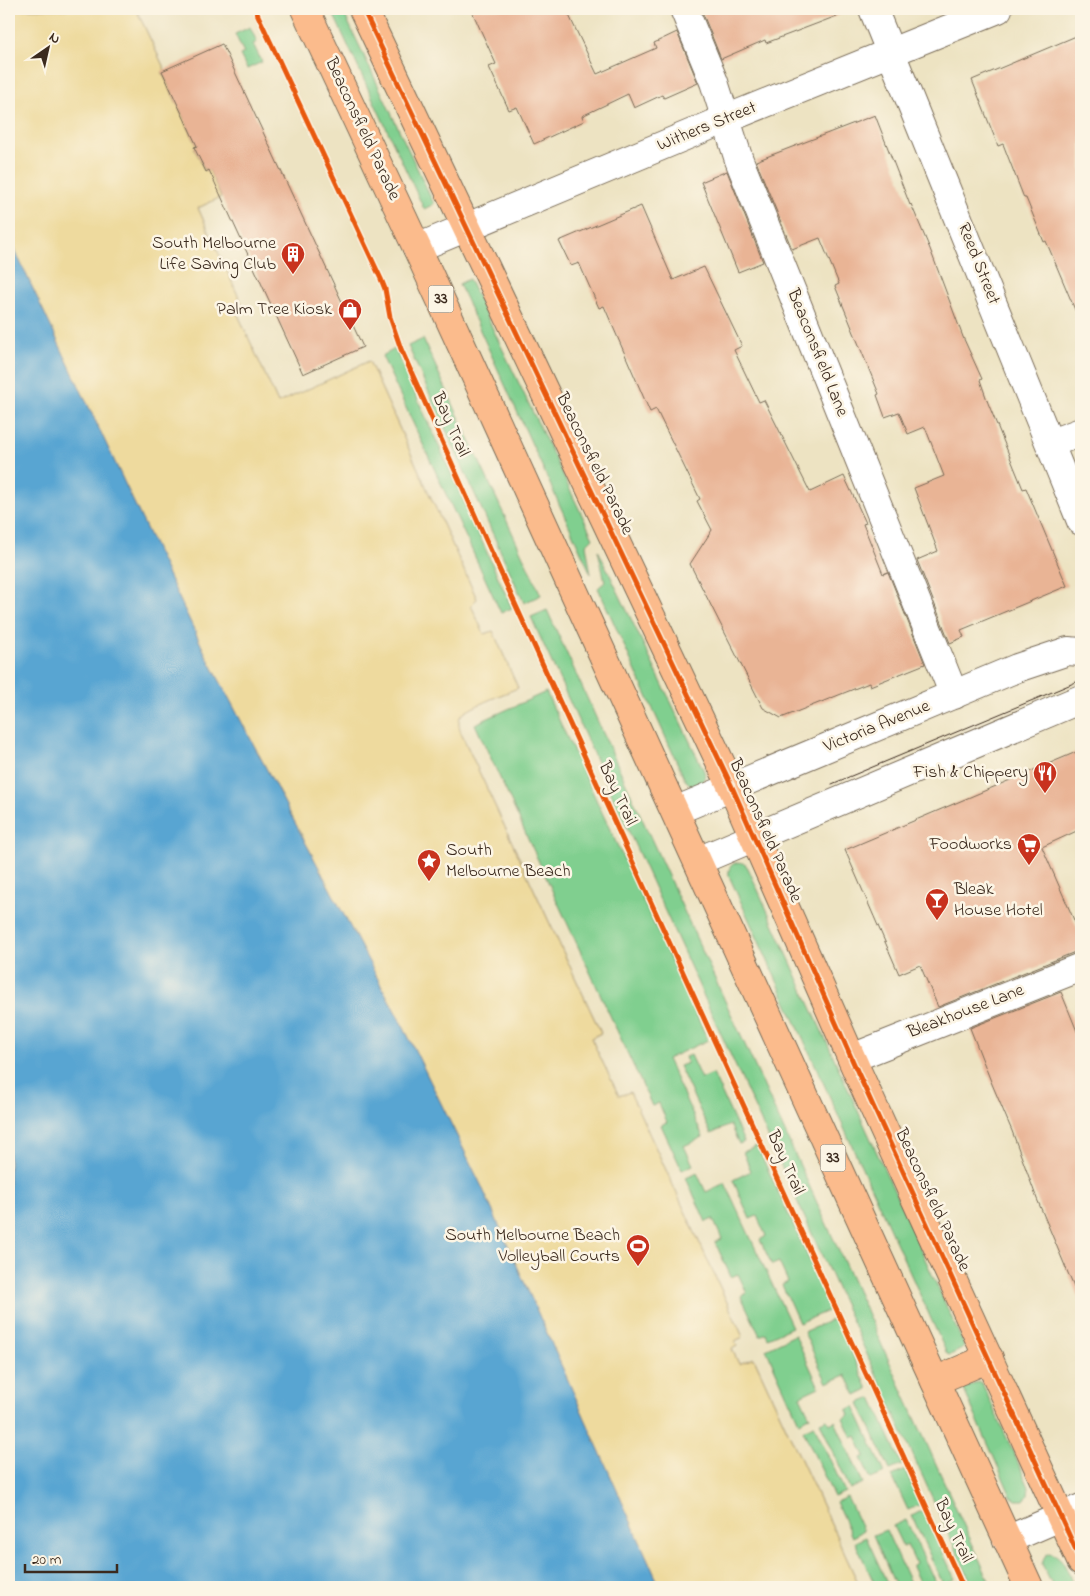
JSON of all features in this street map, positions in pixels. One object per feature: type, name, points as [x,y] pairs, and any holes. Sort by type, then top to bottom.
[{"type":"main road","name":"Beaconsfield Parade","points":[[305,9],[418,248],[1029,1587]]},
{"type":"main road","name":"Beaconsfield Parade","points":[[363,9],[732,787],[852,1058],[989,1358],[1071,1512],[1081,1561]]},
{"type":"main road","points":[[935,1381],[989,1358]]},
{"type":"street","name":"Beaconsfield Lane","points":[[684,9],[714,82],[739,160],[954,695]]},
{"type":"street","name":"Reed Street","points":[[873,9],[1051,443],[1081,521]]},
{"type":"street","name":"Withers Street","points":[[418,248],[466,226],[998,9]]},
{"type":"street","points":[[1051,443],[1081,432]]},
{"type":"street","name":"Victoria Avenue","points":[[676,811],[1017,668],[1068,652],[1081,652]]},
{"type":"street","points":[[698,861],[1081,699]]},
{"type":"street","name":"Bleakhouse Lane","points":[[852,1058],[1081,967]]},
{"type":"street","points":[[1007,1540],[1071,1512]]},
{"type":"green space","points":[[331,9],[342,9],[434,204],[424,209]]},
{"type":"green space","points":[[250,27],[257,42],[253,44],[262,62],[247,69],[240,55],[244,53],[235,34]]},
{"type":"green space","points":[[469,279],[593,538],[586,545],[591,574],[459,284]]},
{"type":"green space","points":[[423,339],[541,595],[524,603],[408,346]]},
{"type":"green space","points":[[395,349],[512,608],[501,613],[382,356]]},
{"type":"green space","points":[[598,550],[704,771],[705,776],[701,784],[692,786],[685,780],[598,588],[605,582]]},
{"type":"green space","points":[[547,610],[992,1587],[973,1587],[531,617]]},
{"type":"green space","points":[[546,692],[708,1040],[667,1059],[703,1137],[684,1146],[693,1165],[682,1170],[661,1125],[667,1122],[659,1103],[652,1106],[475,724]]},
{"type":"green space","points":[[740,862],[748,868],[964,1345],[962,1349],[950,1355],[947,1354],[729,876],[731,866],[734,863]]},
{"type":"green space","points":[[690,1055],[701,1079],[713,1074],[744,1142],[739,1144],[730,1125],[711,1134],[679,1066],[687,1063],[685,1057]]},
{"type":"green space","points":[[757,1146],[832,1309],[799,1323],[782,1285],[788,1282],[779,1262],[772,1265],[760,1240],[766,1236],[757,1216],[750,1219],[733,1180],[751,1171],[743,1152]]},
{"type":"green space","points":[[697,1173],[706,1192],[725,1183],[792,1327],[768,1338],[766,1333],[760,1336],[741,1296],[747,1293],[738,1274],[731,1277],[715,1242],[722,1239],[713,1219],[706,1222],[686,1178]]},
{"type":"green space","points":[[836,1318],[868,1389],[856,1395],[846,1375],[827,1383],[804,1332]]},
{"type":"green space","points":[[795,1335],[819,1387],[800,1396],[810,1417],[799,1422],[766,1349]]},
{"type":"green space","points":[[979,1382],[982,1383],[1029,1487],[1028,1495],[1024,1500],[1016,1500],[1011,1496],[964,1390]]},
{"type":"green space","points":[[872,1398],[902,1465],[890,1470],[859,1403]]},
{"type":"green space","points":[[854,1406],[885,1473],[871,1479],[861,1458],[865,1456],[856,1436],[852,1438],[843,1418],[849,1415],[847,1410]]},
{"type":"green space","points":[[827,1419],[830,1424],[835,1421],[863,1483],[850,1489],[820,1422]]},
{"type":"green space","points":[[814,1425],[845,1492],[834,1497],[803,1430]]},
{"type":"green space","points":[[905,1470],[921,1504],[908,1510],[892,1476]]},
{"type":"green space","points":[[847,1497],[863,1531],[852,1537],[836,1502]]},
{"type":"green space","points":[[923,1510],[955,1579],[943,1584],[912,1516]]},
{"type":"green space","points":[[906,1520],[937,1586],[929,1587],[927,1584],[921,1586],[912,1567],[916,1564],[907,1545],[903,1547],[893,1526]]},
{"type":"green space","points":[[886,1530],[912,1587],[896,1587],[873,1535]]},
{"type":"green space","points":[[866,1537],[889,1587],[876,1587],[855,1542]]},
{"type":"green space","points":[[1049,1553],[1059,1557],[1062,1561],[1074,1587],[1053,1587],[1042,1564],[1045,1556]]},
{"type":"sand","name":"South Melbourne Beach","points":[[9,9],[136,9],[165,70],[162,72],[197,146],[194,148],[205,171],[209,170],[221,197],[198,208],[242,304],[235,308],[278,403],[369,361],[477,599],[471,605],[484,634],[493,631],[518,688],[463,714],[459,721],[461,733],[601,1033],[591,1038],[619,1096],[630,1092],[743,1337],[735,1341],[737,1346],[732,1349],[739,1364],[754,1358],[860,1587],[660,1587],[481,1185],[406,1032],[205,653],[9,238]]},
{"type":"water","points":[[9,238],[205,653],[406,1032],[481,1185],[660,1587],[9,1587]]},
{"type":"building","points":[[471,9],[566,9],[597,74],[656,48],[654,43],[677,32],[698,83],[664,98],[662,95],[634,108],[628,94],[582,116],[584,121],[534,144],[517,107],[509,110],[489,67],[496,64]]},
{"type":"building","points":[[701,9],[849,9],[850,11],[766,43],[765,40],[721,59]]},
{"type":"building","points":[[1081,34],[1081,324],[1046,241],[1044,242],[1026,198],[1024,198],[1003,144],[998,146],[972,80]]},
{"type":"building","name":"South Melbourne Life Saving Club","points":[[222,44],[363,347],[303,374],[209,170],[206,172],[194,147],[197,146],[162,71]]},
{"type":"building","points":[[875,115],[910,205],[930,249],[963,337],[982,379],[980,380],[988,403],[1023,489],[1026,488],[1067,586],[961,630],[964,637],[950,643],[917,560],[938,551],[914,488],[944,476],[925,427],[908,434],[899,412],[885,417],[877,395],[879,394],[835,286],[839,284],[820,238],[792,249],[756,161]]},
{"type":"building","points":[[727,171],[763,262],[738,272],[701,182]]},
{"type":"building","points":[[641,206],[673,280],[704,267],[742,346],[734,350],[759,402],[764,400],[810,492],[844,476],[866,523],[863,524],[883,574],[888,572],[925,664],[870,686],[869,683],[781,718],[763,708],[690,564],[712,530],[697,501],[700,499],[656,409],[650,412],[604,306],[599,308],[579,263],[571,266],[559,241]]},
{"type":"building","points":[[1081,750],[1081,829],[1042,847],[1081,936],[1081,952],[1075,952],[938,1007],[920,965],[899,974],[845,850]]},
{"type":"building","points":[[1061,992],[1081,1041],[1081,1304],[1037,1199],[1012,1131],[970,1028]]},
{"type":"tram line","points":[[832,784],[1081,680]]},
{"type":"cycle path","name":"Bay Trail","points":[[255,9],[381,279],[385,289],[390,317],[401,349],[486,540],[963,1587]]},
{"type":"cycle path","points":[[363,9],[732,787],[858,1073],[1081,1561]]},
{"type":"place","name":"South Melbourne Life Saving Club","points":[[293,275]]},
{"type":"place","name":"Palm Tree Kiosk","points":[[350,331]]},
{"type":"place","name":"Fish & Chippery","points":[[1045,794]]},
{"type":"place","name":"Foodworks","points":[[1029,866]]},
{"type":"place","name":"South Melbourne Beach","points":[[429,882]]},
{"type":"place","name":"Bleak House Hotel","points":[[937,921]]},
{"type":"place","name":"South Melbourne Beach Volleyball Courts","points":[[638,1267]]}]
